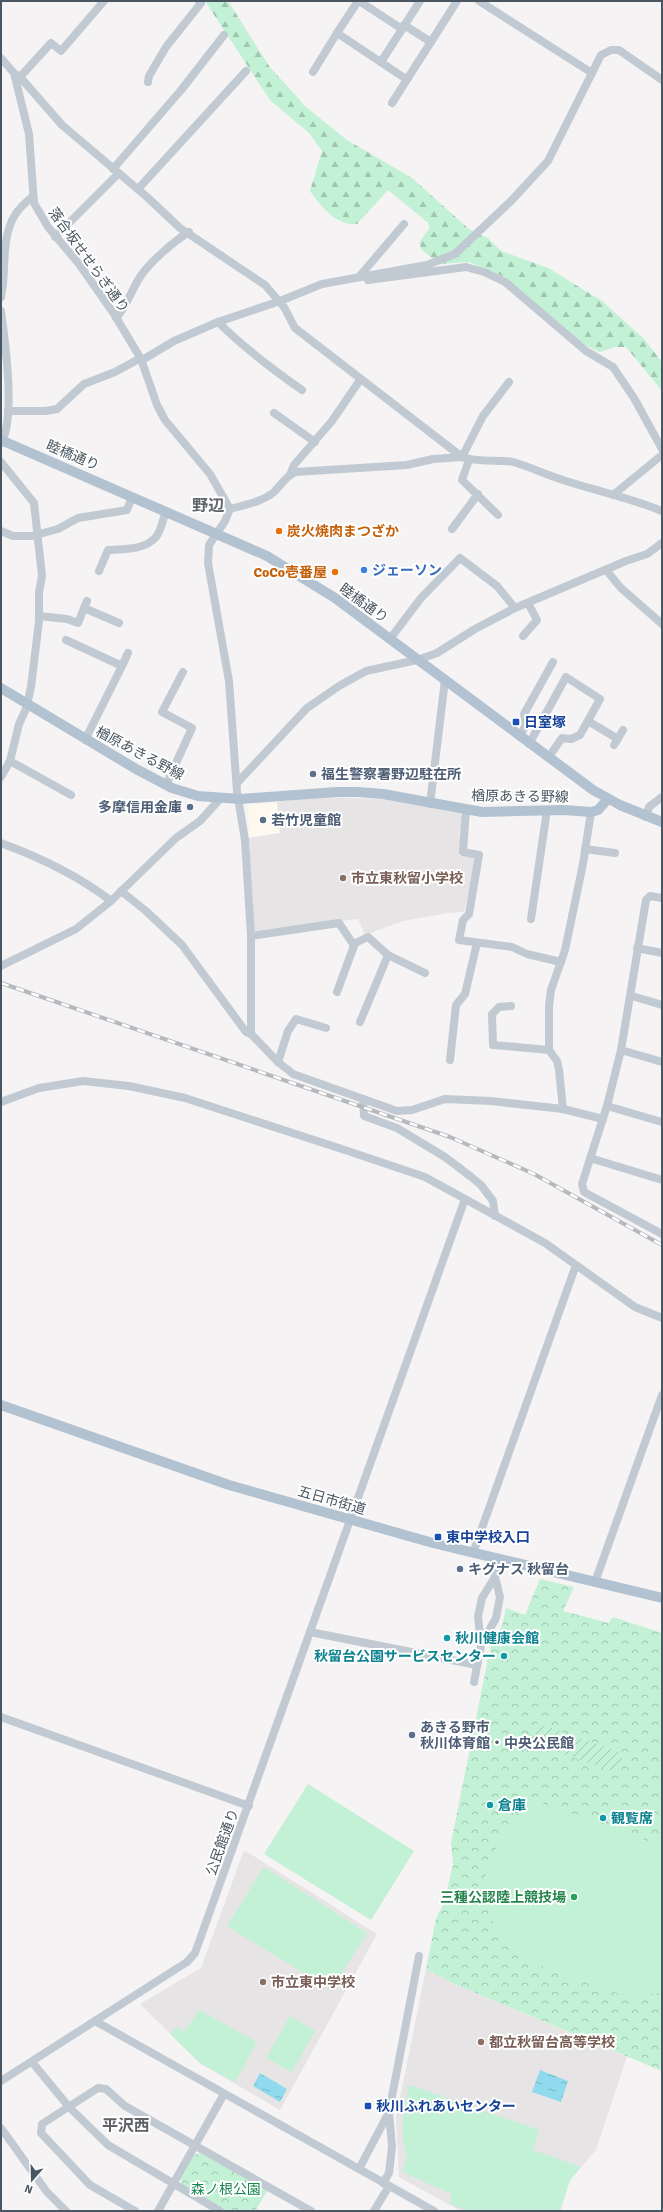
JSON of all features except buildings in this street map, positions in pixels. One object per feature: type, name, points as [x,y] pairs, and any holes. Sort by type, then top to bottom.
[{"type":"main road","name":"睦橋通り","points":[[2,441],[267,556],[311,582],[390,639],[548,758],[608,799],[662,822]]},
{"type":"main road","name":"楢原あきる野線","points":[[1,688],[86,740],[166,785],[198,796],[240,800],[337,792],[383,794],[430,804],[482,812],[547,810],[590,812]]},
{"type":"main road","points":[[590,812],[598,810],[608,799]]},
{"type":"main road","name":"五日市街道","points":[[1,1405],[229,1485],[350,1520],[473,1553],[662,1598]]},
{"type":"street","points":[[104,1],[61,51],[51,43],[17,75],[62,125],[180,228],[265,285],[280,301],[292,319],[295,328],[360,380],[465,458]]},
{"type":"street","points":[[148,82],[158,60],[184,23],[201,3],[200,1]]},
{"type":"street","points":[[313,72],[359,1],[430,42]]},
{"type":"street","points":[[381,62],[420,1]]},
{"type":"street","points":[[392,103],[457,1]]},
{"type":"street","points":[[480,1],[592,73]]},
{"type":"street","points":[[338,33],[406,79]]},
{"type":"street","points":[[55,237],[116,172],[224,35]]},
{"type":"street","points":[[8,411],[46,411],[57,409],[84,384],[141,359],[174,341],[218,322],[280,301],[322,284],[427,265],[447,258],[461,250],[511,201],[548,160],[601,55],[606,51],[619,50],[662,80]]},
{"type":"street","name":"落合坂せせらぎ通り","points":[[1,58],[17,75],[29,134],[32,197],[40,216],[55,237],[80,264],[116,318],[141,359],[157,405],[165,420],[210,474],[230,509]]},
{"type":"street","points":[[138,190],[246,71]]},
{"type":"street","points":[[1,294],[7,234],[14,215],[32,197]]},
{"type":"street","points":[[359,277],[404,224]]},
{"type":"street","points":[[116,318],[129,300],[140,277],[166,250],[188,232]]},
{"type":"street","points":[[322,284],[387,278],[460,267],[475,268],[496,277],[514,288],[586,351],[613,367],[634,398],[662,449]]},
{"type":"street","points":[[1,311],[5,343],[4,391],[9,419],[2,441]]},
{"type":"street","points":[[218,322],[238,343],[302,390]]},
{"type":"street","points":[[290,475],[294,465],[332,421],[360,380]]},
{"type":"street","points":[[498,515],[462,480],[465,458],[483,416],[509,382]]},
{"type":"street","points":[[274,413],[315,442]]},
{"type":"street","points":[[613,495],[662,455]]},
{"type":"street","points":[[251,1034],[251,936],[245,840],[237,783],[229,681],[208,563],[209,545],[225,522],[230,509],[256,502],[273,492],[295,472],[407,465],[433,459],[465,458],[521,464],[557,478],[662,512]]},
{"type":"street","points":[[1,462],[34,503],[42,576],[39,592],[39,616],[27,704],[19,724],[10,761],[1,777]]},
{"type":"street","points":[[452,529],[478,494]]},
{"type":"street","points":[[1,531],[13,536],[37,534],[58,529],[78,518],[127,510],[132,497]]},
{"type":"street","points":[[99,571],[108,550],[134,548],[149,543],[157,537],[166,511]]},
{"type":"street","points":[[237,783],[307,708],[320,697],[366,671],[418,660],[437,653],[515,608],[647,554],[662,543]]},
{"type":"street","points":[[390,639],[421,598],[460,558],[497,586],[515,608]]},
{"type":"street","points":[[606,570],[621,588],[662,624]]},
{"type":"street","points":[[523,636],[537,620],[528,603]]},
{"type":"street","points":[[39,616],[67,619],[78,623],[85,604],[119,623]]},
{"type":"street","points":[[66,640],[122,666]]},
{"type":"street","points":[[86,740],[128,654]]},
{"type":"street","points":[[520,737],[526,724],[524,714],[553,662]]},
{"type":"street","points":[[166,785],[192,728],[162,712],[183,672]]},
{"type":"street","points":[[529,744],[566,677],[600,699],[580,735],[571,739],[562,738],[548,758]]},
{"type":"street","points":[[430,804],[445,680]]},
{"type":"street","points":[[588,721],[616,742],[622,730]]},
{"type":"street","points":[[10,761],[71,795]]},
{"type":"street","points":[[646,816],[649,807],[662,797]]},
{"type":"street","points":[[1,966],[76,929],[111,901],[176,838],[200,821],[220,799]]},
{"type":"street","points":[[466,809],[463,852],[479,855],[468,914],[463,920],[459,940],[512,948],[527,954],[561,962]]},
{"type":"street","points":[[531,919],[547,810]]},
{"type":"street","points":[[563,1109],[557,1061],[549,1050],[551,990],[561,962],[585,849],[590,812]]},
{"type":"street","points":[[1,843],[52,865],[99,891],[111,901]]},
{"type":"street","points":[[585,849],[615,853]]},
{"type":"street","points":[[121,891],[146,911],[182,945],[246,1032],[251,1034],[278,1062],[293,1074],[396,1111],[412,1110],[445,1099],[491,1101],[563,1109],[603,1119]]},
{"type":"street","points":[[662,898],[650,896],[646,900],[637,948],[632,996],[621,1050],[607,1106],[582,1184],[584,1192],[662,1234]]},
{"type":"street","points":[[251,936],[339,922],[353,944],[355,943]]},
{"type":"street","points":[[337,992],[355,943],[368,937],[388,955],[425,973]]},
{"type":"street","points":[[450,1060],[456,1005],[465,994],[477,943]]},
{"type":"street","points":[[637,948],[662,952]]},
{"type":"street","points":[[360,1022],[388,955]]},
{"type":"street","points":[[632,996],[662,1005]]},
{"type":"street","points":[[510,1006],[499,1007],[492,1014],[493,1045],[549,1050]]},
{"type":"street","points":[[278,1062],[288,1032],[296,1019],[326,1028]]},
{"type":"street","points":[[621,1050],[662,1062]]},
{"type":"street","points":[[1,1102],[39,1088],[82,1081],[129,1086],[185,1098],[425,1177],[545,1243],[635,1306],[662,1318]]},
{"type":"street","points":[[363,1099],[364,1116],[396,1128],[445,1157],[481,1185],[493,1201],[495,1216]]},
{"type":"street","points":[[607,1106],[662,1122]]},
{"type":"street","points":[[590,1158],[662,1180]]},
{"type":"street","name":"公民館通り","points":[[1,2080],[32,2062],[187,1962],[195,1953],[249,1806],[465,1199]]},
{"type":"street","points":[[473,1553],[576,1265]]},
{"type":"street","points":[[595,1582],[662,1395]]},
{"type":"street","points":[[474,1682],[481,1645],[478,1616],[482,1598],[495,1577],[499,1559]]},
{"type":"street","points":[[481,1645],[496,1618],[500,1597],[495,1577]]},
{"type":"street","points":[[486,1593],[490,1590],[496,1592],[500,1597]]},
{"type":"street","points":[[478,1616],[484,1623],[490,1624],[496,1618]]},
{"type":"street","points":[[310,1632],[477,1666]]},
{"type":"street","points":[[1,1716],[249,1806]]},
{"type":"street","points":[[360,2170],[389,2112],[420,1956]]},
{"type":"street","points":[[95,2021],[434,2211]]},
{"type":"street","points":[[32,2062],[69,2107],[108,2145],[220,2211]]},
{"type":"street","points":[[135,2211],[90,2185],[41,2132],[42,2124],[98,2088],[106,2089],[125,2106],[311,2211]]},
{"type":"street","points":[[158,2211],[224,2094]]},
{"type":"street","points":[[374,2211],[386,2185],[389,2173],[392,2147],[389,2112]]},
{"type":"street","points":[[1,2128],[47,2192],[66,2211]]},
{"type":"shaded area","name":"市立東秋留小学校","points":[[321,797],[381,799],[459,813],[462,816],[459,856],[472,857],[476,860],[464,912],[447,913],[403,921],[365,935],[358,919],[254,931],[249,838],[280,833],[277,802]]},
{"type":"shaded area","name":"若竹児童館","points":[[277,802],[280,833],[249,838],[248,805]]},
{"type":"shaded area","points":[[244,1850],[377,1934],[280,2110],[201,2064],[140,2004],[201,1968]]},
{"type":"shaded area","points":[[426,1969],[459,1986],[627,2057],[596,2150],[570,2180],[560,2211],[461,2211],[399,2177],[396,2118]]},
{"type":"green space","points":[[205,1],[228,1],[269,66],[306,107],[347,140],[412,178],[469,229],[488,238],[501,251],[548,268],[602,301],[644,339],[662,362],[662,391],[626,347],[615,347],[600,352],[585,345],[504,277],[469,262],[440,264],[422,250],[419,243],[430,227],[427,222],[388,190],[357,224],[342,222],[324,209],[310,191],[322,151],[309,133],[270,100]]},
{"type":"green space","points":[[540,1579],[574,1587],[563,1611],[609,1623],[613,1617],[662,1633],[662,2071],[459,1986],[426,1969],[436,1919],[444,1902],[453,1865],[451,1843],[490,1649],[502,1626],[506,1608],[525,1615]]},
{"type":"green space","points":[[537,1723],[617,1751],[624,1761],[621,1768],[611,1771],[530,1742]]},
{"type":"green space","points":[[308,1784],[414,1851],[371,1920],[264,1854]]},
{"type":"green space","name":"三種公認陸上競技場","points":[[522,1796],[662,1846],[662,1992],[634,1997],[620,1994],[529,1961],[504,1940],[495,1927],[489,1912],[485,1881],[488,1866],[495,1850],[519,1818],[521,1813],[513,1805]]},
{"type":"green space","points":[[264,1867],[367,1933],[331,1990],[227,1926]]},
{"type":"green space","points":[[199,2010],[257,2042],[235,2082],[201,2064],[170,2034],[176,2027],[184,2032]]},
{"type":"green space","points":[[290,2016],[315,2031],[292,2072],[266,2058]]},
{"type":"green space","points":[[409,2085],[539,2130],[533,2150],[581,2167],[570,2180],[560,2211],[468,2211],[450,2204],[452,2194],[402,2172],[407,2156],[403,2139],[403,2120]]},
{"type":"green space","name":"森ノ根公園","points":[[200,2153],[268,2190],[255,2211],[226,2211],[182,2186],[181,2179],[194,2155]]},
{"type":"water","points":[[540,2070],[568,2081],[561,2102],[532,2092]]},
{"type":"water","points":[[260,2073],[287,2089],[280,2102],[253,2086]]},
{"type":"railway","points":[[1,983],[450,1137],[534,1174],[662,1245]]},
{"type":"place","name":"炭火焼肉まつざか","points":[[279,531]]},
{"type":"place","name":"ジェーソン","points":[[364,570]]},
{"type":"place","name":"CoCo壱番屋","points":[[335,572]]},
{"type":"place","name":"日室塚","points":[[516,722]]},
{"type":"place","name":"福生警察署野辺駐在所","points":[[313,774]]},
{"type":"place","name":"多摩信用金庫","points":[[190,807]]},
{"type":"place","name":"若竹児童館","points":[[263,820]]},
{"type":"place","name":"市立東秋留小学校","points":[[343,878]]},
{"type":"place","name":"東中学校入口","points":[[438,1537]]},
{"type":"place","name":"キグナス 秋留台","points":[[460,1569]]},
{"type":"place","name":"秋川健康会館","points":[[447,1638]]},
{"type":"place","name":"秋留台公園サービスセンター","points":[[504,1656]]},
{"type":"place","name":"あきる野市 秋川体育館・中央公民館","points":[[412,1735]]},
{"type":"place","name":"倉庫","points":[[490,1805]]},
{"type":"place","name":"観覧席","points":[[603,1818]]},
{"type":"place","name":"三種公認陸上競技場","points":[[574,1897]]},
{"type":"place","name":"市立東中学校","points":[[263,1982]]},
{"type":"place","name":"都立秋留台高等学校","points":[[481,2042]]},
{"type":"place","name":"秋川ふれあいセンター","points":[[368,2106]]},
{"type":"district","name":"野辺","points":[[208,505]]},
{"type":"district","name":"平沢西","points":[[126,2125]]}]
